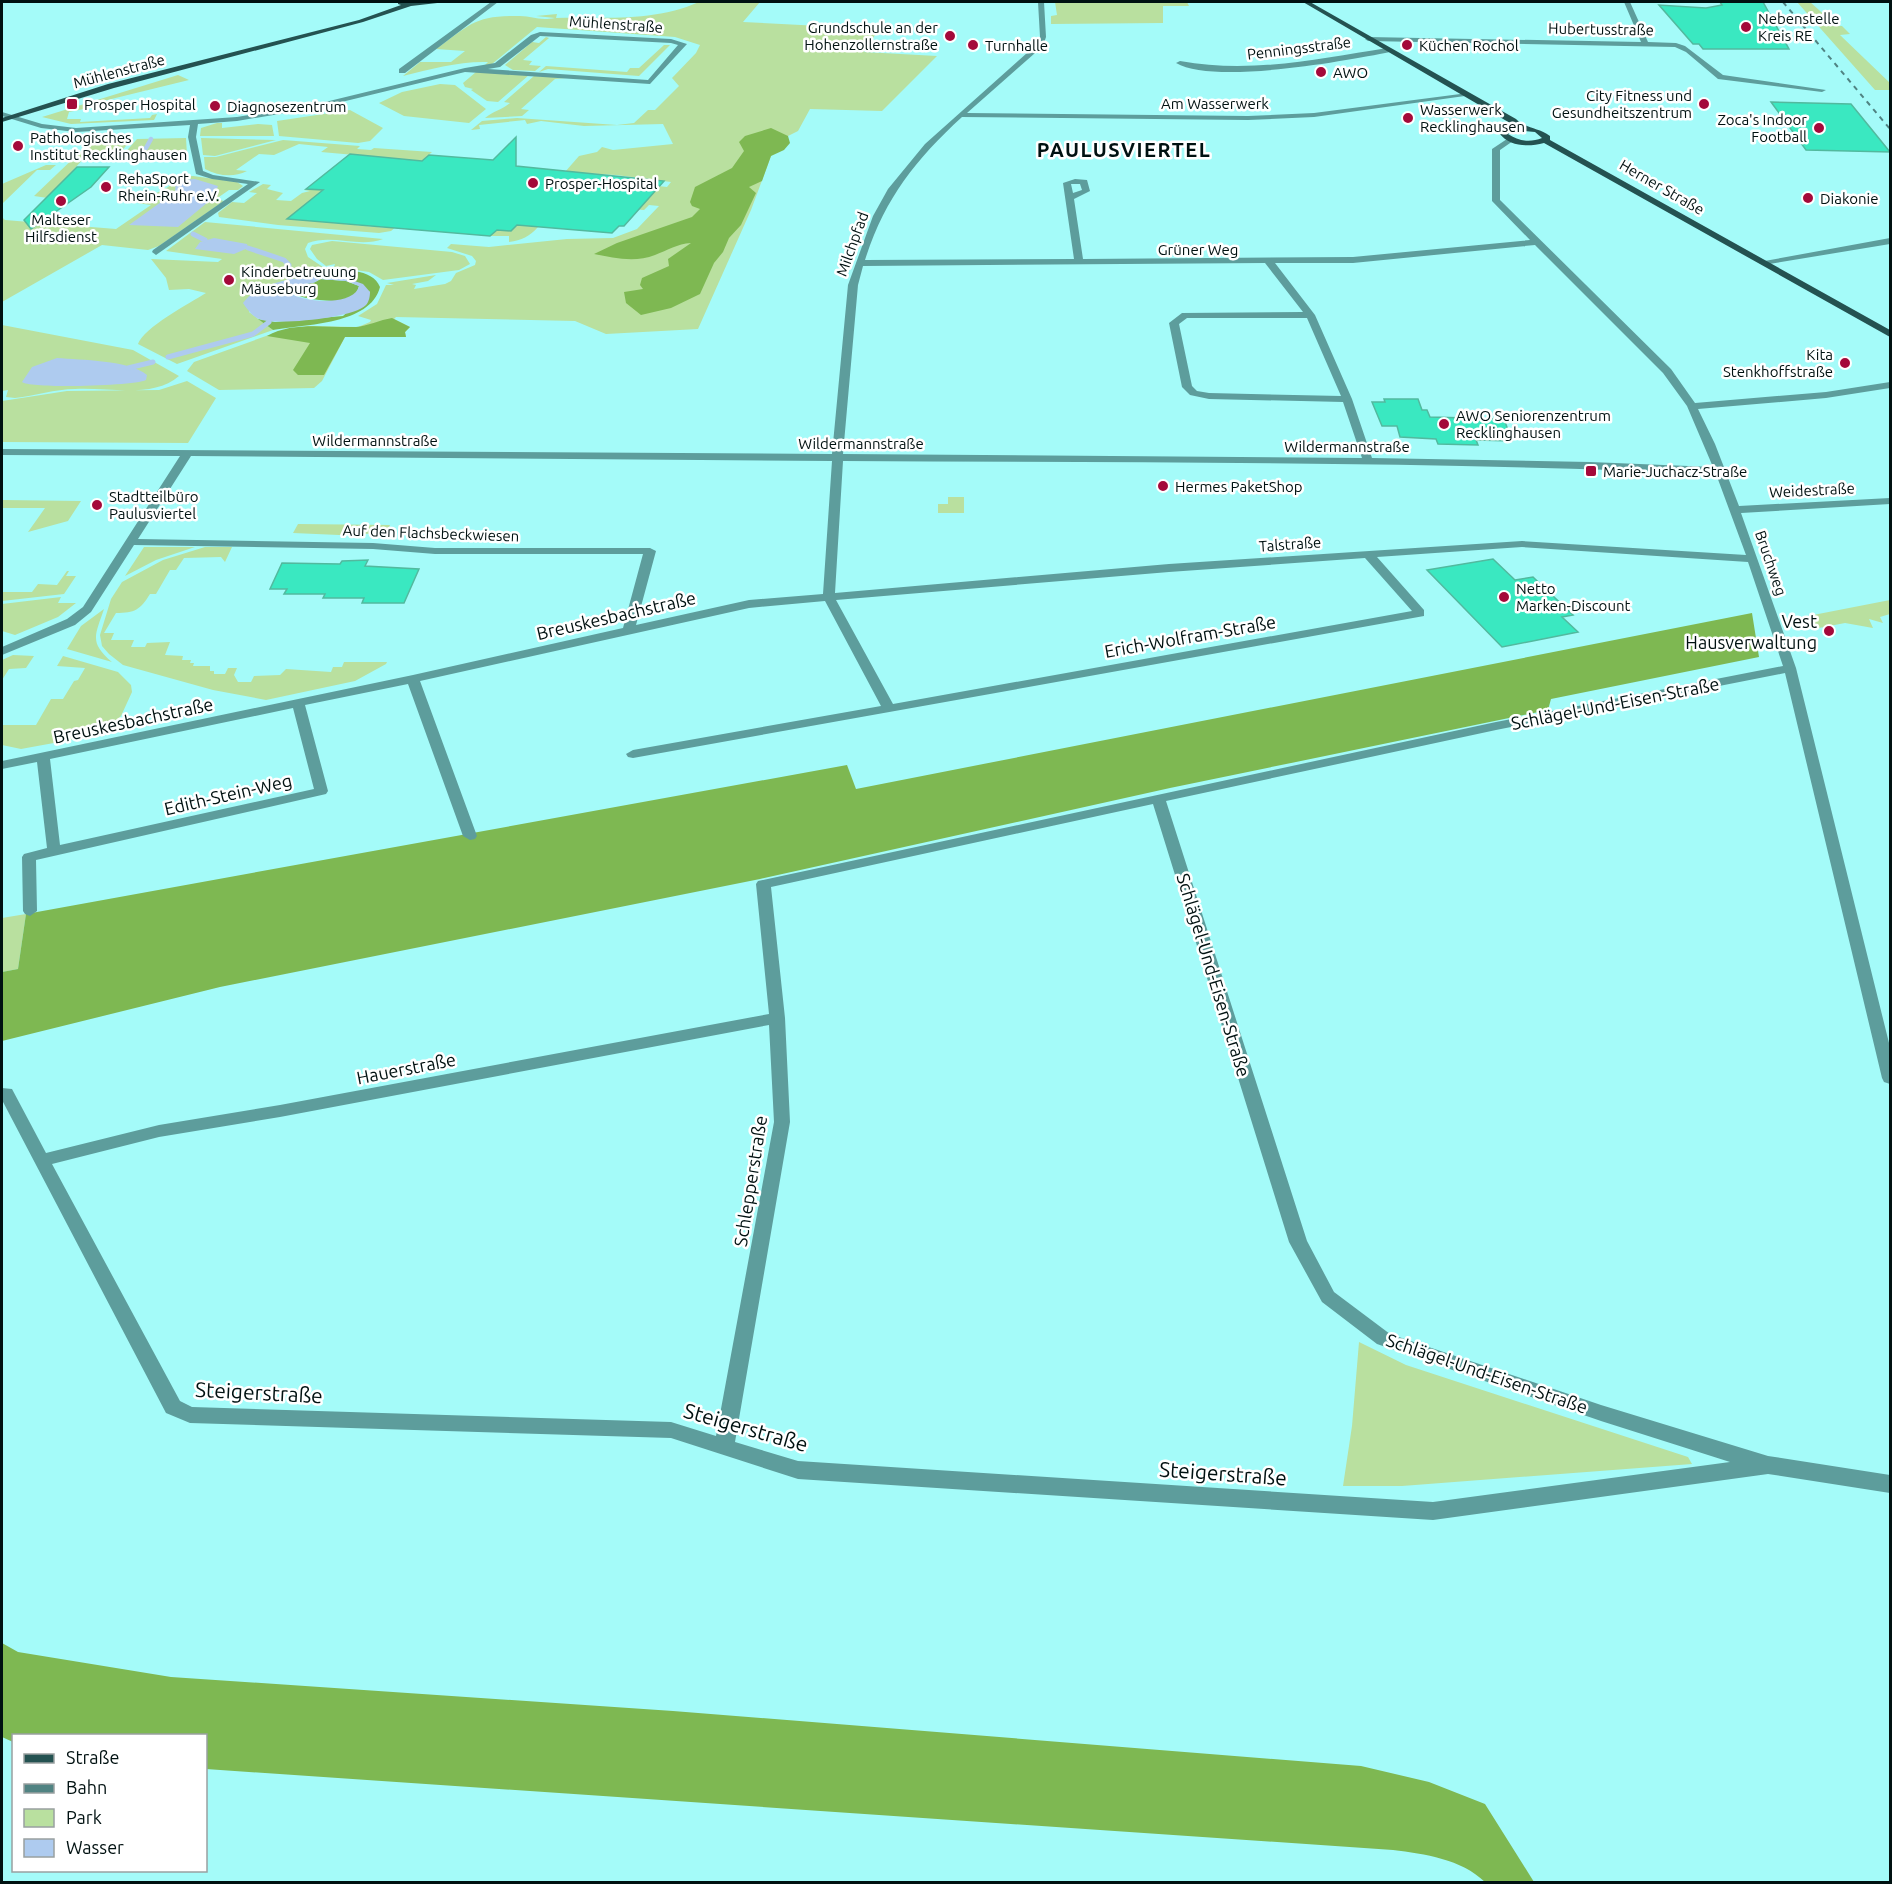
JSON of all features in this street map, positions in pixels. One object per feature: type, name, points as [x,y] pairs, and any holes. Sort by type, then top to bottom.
[{"type":"main road","points":[[397,2],[408,5],[443,2]]},
{"type":"main road","points":[[1306,2],[1315,4],[1368,39],[1468,95],[1521,128]]},
{"type":"main road","name":"Mühlenstraße","points":[[4,117],[111,86],[361,21],[408,5]]},
{"type":"main road","points":[[1521,128],[1503,133],[1510,140],[1525,143],[1545,140]]},
{"type":"main road","name":"Herner Straße","points":[[1521,128],[1543,132],[1546,135],[1545,140],[1890,334]]},
{"type":"street","points":[[402,71],[495,2]]},
{"type":"street","name":"Milchpfad","points":[[829,598],[837,458],[853,285],[860,263],[878,214],[915,158],[1039,46],[1043,37],[1041,2]]},
{"type":"street","points":[[1627,2],[1645,44]]},
{"type":"street","name":"Mühlenstraße","points":[[4,117],[60,130],[194,123],[302,109],[453,72],[497,65],[533,36],[540,34],[670,41],[683,44],[650,82],[475,70]]},
{"type":"street","name":"Hubertusstraße","points":[[1368,39],[1645,44],[1685,47],[1710,71],[1721,77],[1822,90]]},
{"type":"street","name":"Penningsstraße","points":[[1180,63],[1208,68],[1265,68],[1387,50]]},
{"type":"street","name":"Am Wasserwerk","points":[[960,116],[1248,118],[1314,116],[1468,95]]},
{"type":"street","points":[[156,252],[256,182],[212,177],[199,172],[192,137],[194,123]]},
{"type":"street","name":"Bruchweg","points":[[1510,140],[1496,149],[1496,201],[1667,371],[1692,406],[1720,471],[1790,668],[1890,1078]]},
{"type":"street","points":[[1070,197],[1079,263]]},
{"type":"street","points":[[1763,262],[1890,241]]},
{"type":"street","name":"Grüner Weg","points":[[860,263],[1353,260],[1535,242]]},
{"type":"street","points":[[1269,262],[1310,315],[1347,399],[1368,461]]},
{"type":"street","points":[[1310,315],[1185,315],[1174,323],[1187,387],[1194,393],[1209,396],[1347,399]]},
{"type":"street","points":[[1692,406],[1826,395],[1890,385]]},
{"type":"street","name":"Wildermannstraße","points":[[2,452],[1368,461],[1578,465],[1720,471]]},
{"type":"street","points":[[2,651],[71,622],[87,609],[188,453]]},
{"type":"street","name":"Weidestraße","points":[[1734,510],[1890,501]]},
{"type":"street","name":"Auf den Flachsbeckwiesen","points":[[130,542],[374,546],[435,551],[650,551],[629,630]]},
{"type":"street","name":"Talstraße","points":[[829,598],[1169,568],[1522,544],[1753,559]]},
{"type":"street","name":"Erich-Wolfram-Straße","points":[[633,754],[889,710],[1420,613],[1368,554]]},
{"type":"street","points":[[829,598],[889,710]]},
{"type":"street","name":"Breuskesbachstraße","points":[[2,765],[298,704],[749,604],[829,598]]},
{"type":"street","name":"Schlägel-Und-Eisen-Straße","points":[[763,884],[1508,724],[1790,668]]},
{"type":"street","points":[[413,679],[470,836]]},
{"type":"street","name":"Edith-Stein-Weg","points":[[30,912],[29,856],[321,791],[298,704]]},
{"type":"street","points":[[43,757],[54,851]]},
{"type":"street","name":"Schlägel-Und-Eisen-Straße","points":[[1158,798],[1298,1242],[1328,1297],[1384,1339],[1601,1413],[1768,1465],[1890,1484]]},
{"type":"street","name":"Schlepperstraße","points":[[724,1446],[782,1122],[777,1018],[763,884]]},
{"type":"street","name":"Hauerstraße","points":[[42,1160],[159,1131],[292,1109],[777,1018]]},
{"type":"street","name":"Steigerstraße","points":[[6,1093],[173,1407],[182,1411],[202,1415],[671,1430],[798,1470],[1433,1511],[1768,1465]]},
{"type":"green space","points":[[699,2],[760,2],[743,22],[879,29],[864,52],[937,56],[882,111],[810,109],[798,131],[788,136],[771,156],[751,210],[698,329],[606,334],[575,321],[396,317],[394,319],[410,327],[405,332],[406,337],[345,337],[322,381],[314,388],[219,390],[187,371],[194,362],[280,331],[309,326],[358,327],[370,322],[371,320],[358,316],[377,304],[386,285],[394,285],[387,283],[436,275],[428,281],[412,284],[416,285],[414,289],[445,284],[451,281],[456,273],[475,265],[476,261],[472,256],[447,248],[451,244],[489,247],[567,239],[613,238],[637,229],[659,206],[649,205],[644,210],[589,206],[658,186],[667,187],[671,182],[616,175],[565,172],[579,156],[597,152],[602,147],[613,150],[673,144],[663,124],[584,126],[541,121],[527,124],[525,120],[479,125],[480,129],[471,130],[482,121],[517,118],[617,125],[634,123],[648,110],[655,110],[679,86],[672,78],[696,53],[700,45],[675,37],[537,27],[492,64],[484,66],[488,62],[477,62],[456,64],[403,76],[420,62],[451,62],[465,51],[436,49],[466,27],[483,19],[525,16],[549,19],[555,18],[536,16],[557,14],[556,18],[647,16]]},
{"type":"green space","points":[[1055,2],[1187,2],[1189,6],[1163,6],[1163,23],[1051,24],[1051,16],[1057,15]]},
{"type":"green space","points":[[1797,2],[1810,2],[1837,26],[1842,26],[1850,34],[1840,35],[1890,83],[1890,90],[1875,90]]},
{"type":"green space","points":[[546,37],[549,38],[523,60],[532,61],[529,65],[541,66],[535,71],[513,70],[505,65],[532,42],[539,43]]},
{"type":"green space","points":[[664,45],[670,45],[639,76],[548,69],[539,72],[546,66],[627,72],[630,68],[639,68]]},
{"type":"green space","points":[[476,72],[529,75],[498,102],[487,101],[471,90],[473,89],[465,87],[463,83]]},
{"type":"green space","points":[[178,75],[189,80],[91,104],[94,107],[69,112],[67,119],[81,119],[80,122],[150,118],[157,114],[154,120],[71,124],[42,117]]},
{"type":"green space","points":[[534,76],[566,78],[555,79],[521,109],[529,110],[522,116],[485,118],[510,103],[504,102]]},
{"type":"green space","points":[[440,84],[455,85],[486,109],[469,123],[404,116],[379,103],[402,92]]},
{"type":"green space","points":[[350,110],[383,128],[370,141],[358,143],[279,136],[277,121]]},
{"type":"green space","points":[[222,123],[222,128],[258,124],[272,125],[274,136],[200,136],[201,128]]},
{"type":"green space","points":[[771,128],[788,136],[790,143],[784,150],[771,156],[762,181],[749,187],[756,193],[741,225],[729,238],[723,252],[714,263],[700,294],[671,308],[641,315],[626,303],[624,292],[643,289],[640,285],[642,278],[669,266],[668,259],[691,243],[640,259],[594,254],[617,243],[692,217],[700,209],[692,206],[690,202],[695,187],[732,168],[744,151],[739,142],[745,136]]},
{"type":"green space","points":[[94,138],[133,138],[119,154],[82,151]]},
{"type":"green space","points":[[186,138],[187,155],[123,155],[137,139]]},
{"type":"green space","points":[[201,138],[276,140],[215,156],[203,155]]},
{"type":"green space","points":[[283,140],[360,146],[357,149],[432,152],[422,161],[321,152],[328,147],[299,144],[274,155],[259,154],[236,170],[247,171],[236,175],[221,175],[205,169],[204,157],[216,157]]},
{"type":"green space","points":[[80,152],[114,156],[85,157],[48,198],[34,196]]},
{"type":"green space","points":[[46,165],[56,165],[50,170],[37,170],[2,204],[2,184]]},
{"type":"green space","points":[[193,176],[237,182],[243,186],[238,190],[229,190],[216,199],[224,201],[159,246],[148,250],[102,245],[2,302],[2,217],[5,220],[116,229],[151,205],[137,203],[171,185],[169,177]]},
{"type":"green space","points":[[263,184],[271,185],[267,189],[283,193],[276,200],[291,201],[302,193],[310,191],[304,190],[306,189],[331,191],[361,214],[300,209],[288,219],[388,228],[409,216],[391,231],[379,233],[278,225],[219,217],[218,213],[232,202],[244,203],[257,193],[249,192]]},
{"type":"green space","points":[[205,222],[383,239],[365,242],[327,240],[308,243],[305,249],[308,257],[323,267],[312,276],[283,281],[255,291],[249,312],[273,330],[177,364],[138,344],[157,323],[206,293],[189,289],[169,290],[166,278],[151,259],[218,262],[222,259],[166,251]]},
{"type":"green space","points":[[518,224],[538,227],[528,236],[509,242],[509,236],[490,236],[497,230]]},
{"type":"green space","points":[[332,241],[452,252],[465,256],[470,264],[459,270],[383,280],[369,272],[334,267],[335,264],[326,266],[310,249],[312,245]]},
{"type":"green space","points":[[323,267],[371,276],[380,287],[374,300],[364,309],[350,316],[319,324],[273,330],[258,319],[275,322],[343,316],[370,292],[349,279],[312,276]]},
{"type":"green space","points":[[320,279],[346,281],[359,286],[353,297],[341,301],[308,298],[289,291],[296,286],[313,283]]},
{"type":"green space","points":[[392,318],[410,327],[405,332],[406,337],[345,337],[324,375],[298,375],[293,370],[310,343],[267,336],[288,328],[356,327]]},
{"type":"green space","points":[[2,325],[133,350],[179,376],[168,383],[143,390],[68,389],[15,398],[6,397],[8,390],[2,391]]},
{"type":"green space","points":[[187,381],[216,398],[188,443],[2,442],[2,401],[67,391],[159,390]]},
{"type":"green space","points":[[948,497],[964,497],[964,513],[938,513],[938,504],[948,504]]},
{"type":"green space","points":[[2,500],[81,501],[68,521],[28,532],[45,508],[2,508]]},
{"type":"green space","points":[[298,524],[390,525],[387,533],[339,535],[293,533]]},
{"type":"green space","points":[[144,547],[195,547],[156,560],[125,576]]},
{"type":"green space","points":[[205,547],[232,547],[225,562],[221,557],[184,558],[176,570],[170,570],[156,594],[150,594],[136,610],[116,613],[104,633],[114,633],[111,640],[134,640],[131,647],[145,647],[147,643],[170,642],[165,655],[183,656],[182,660],[191,660],[190,663],[194,663],[193,666],[210,666],[210,671],[214,671],[214,674],[225,674],[228,668],[237,668],[234,675],[238,682],[251,682],[254,676],[280,675],[286,669],[331,672],[333,667],[342,667],[344,662],[387,662],[386,664],[355,681],[266,700],[213,690],[123,665],[109,654],[102,646],[100,635],[111,599],[122,582],[163,560]]},
{"type":"green space","points":[[69,571],[66,576],[76,576],[64,594],[2,601],[2,592],[32,592],[38,584],[57,585]]},
{"type":"green space","points":[[61,597],[58,603],[76,603],[58,617],[15,635],[2,631],[2,604]]},
{"type":"green space","points":[[1890,600],[1890,614],[1880,617],[1883,623],[1869,619],[1873,628],[1845,623],[1819,628],[1813,621],[1801,622],[1808,616]]},
{"type":"green space","points":[[104,609],[96,638],[100,649],[112,662],[67,649],[81,626]]},
{"type":"green space","points":[[1752,613],[1759,657],[1551,699],[1548,710],[1170,788],[760,879],[220,987],[2,1041],[2,972],[18,969],[26,914],[847,765],[856,789]]},
{"type":"green space","points":[[13,655],[34,656],[26,668],[9,669],[2,680],[2,660]]},
{"type":"green space","points":[[63,656],[118,672],[131,685],[132,692],[121,716],[103,734],[21,749],[2,745],[2,725],[36,725],[51,699],[63,699],[74,681],[78,680],[85,668],[57,666]]},
{"type":"green space","points":[[26,914],[18,969],[2,972],[2,918]]},
{"type":"green space","points":[[1359,1342],[1406,1365],[1688,1457],[1692,1464],[1402,1486],[1343,1486],[1352,1426]]},
{"type":"green space","points":[[2,1643],[18,1652],[171,1677],[673,1711],[1361,1766],[1429,1782],[1485,1804],[1534,1882],[1485,1882],[1454,1863],[1430,1856],[1393,1850],[207,1769],[207,1734],[12,1734],[12,1742],[2,1737]]},
{"type":"water","points":[[195,179],[218,186],[213,198],[178,227],[129,225],[175,192],[176,180]]},
{"type":"water","points":[[214,238],[247,244],[248,248],[234,254],[195,249],[200,242]]},
{"type":"water","points":[[309,276],[349,279],[363,284],[370,292],[369,301],[359,310],[346,314],[314,320],[281,322],[259,319],[243,303],[264,287]],"holes":[[[320,279],[346,281],[359,286],[358,289],[353,294],[336,300],[304,299],[289,292],[297,286]]]},
{"type":"water","points":[[57,358],[129,366],[147,375],[146,380],[123,384],[83,386],[22,382],[32,367]]},
{"type":"building","points":[[1720,2],[1763,2],[1789,49],[1703,49],[1699,44],[1693,44],[1659,5],[1706,8],[1722,5]]},
{"type":"building","name":"Zoca's Indoor Football","points":[[1771,102],[1851,104],[1890,152],[1806,150]]},
{"type":"building","name":"Prosper-Hospital","points":[[516,137],[516,166],[664,181],[624,226],[619,226],[612,233],[517,225],[511,231],[497,230],[490,236],[287,219],[323,190],[306,189],[350,154],[422,161],[429,155],[493,160]]},
{"type":"building","points":[[77,167],[109,167],[91,187],[31,229],[24,220]]},
{"type":"building","name":"AWO Seniorenzentrum Recklinghausen","points":[[1384,399],[1418,399],[1422,410],[1427,410],[1430,417],[1504,419],[1512,441],[1476,440],[1478,445],[1438,444],[1436,439],[1400,437],[1397,426],[1382,426],[1372,402],[1385,402]]},
{"type":"building","name":"Netto Marken-Discount","points":[[1493,559],[1515,580],[1533,577],[1573,615],[1562,617],[1578,632],[1502,647],[1427,570]]},
{"type":"building","points":[[368,560],[365,566],[419,569],[404,603],[362,603],[364,598],[323,598],[325,594],[284,594],[287,589],[270,589],[282,563],[340,564],[342,561]]},
{"type":"waterway","points":[[136,155],[146,148],[151,139]]},
{"type":"waterway","points":[[172,178],[176,180]]},
{"type":"waterway","points":[[193,234],[205,240]]},
{"type":"waterway","points":[[248,248],[284,260],[289,265],[288,276],[291,280]]},
{"type":"waterway","points":[[168,357],[253,334],[269,322]]},
{"type":"waterway","points":[[128,368],[153,362]]},
{"type":"railway","points":[[1783,2],[1890,129]]},
{"type":"place","name":"Nebenstelle Kreis RE","points":[[1746,27]]},
{"type":"place","name":"Grundschule an der Hohenzollernstraße","points":[[950,36]]},
{"type":"place","name":"Turnhalle","points":[[973,45]]},
{"type":"place","name":"Küchen Rochol","points":[[1407,45]]},
{"type":"place","name":"AWO","points":[[1321,72]]},
{"type":"place","name":"Prosper Hospital","points":[[72,104]]},
{"type":"place","name":"City Fitness und Gesundheitszentrum","points":[[1704,104]]},
{"type":"place","name":"Diagnosezentrum","points":[[215,106]]},
{"type":"place","name":"Wasserwerk Recklinghausen","points":[[1408,118]]},
{"type":"place","name":"Zoca's Indoor Football","points":[[1819,128]]},
{"type":"place","name":"Pathologisches Institut Recklinghausen","points":[[18,146]]},
{"type":"place","name":"Prosper-Hospital","points":[[533,183]]},
{"type":"place","name":"RehaSport Rhein-Ruhr e.V.","points":[[106,187]]},
{"type":"place","name":"Diakonie","points":[[1808,198]]},
{"type":"place","name":"Malteser Hilfsdienst","points":[[61,201]]},
{"type":"place","name":"Kinderbetreuung Mäuseburg","points":[[229,280]]},
{"type":"place","name":"Kita Stenkhoffstraße","points":[[1845,363]]},
{"type":"place","name":"AWO Seniorenzentrum Recklinghausen","points":[[1444,424]]},
{"type":"place","name":"Marie-Juchacz-Straße","points":[[1591,471]]},
{"type":"place","name":"Hermes PaketShop","points":[[1163,486]]},
{"type":"place","name":"Stadtteilbüro Paulusviertel","points":[[97,505]]},
{"type":"place","name":"Netto Marken-Discount","points":[[1504,597]]},
{"type":"place","name":"Vest Hausverwaltung","points":[[1829,631]]},
{"type":"district","name":"PAULUSVIERTEL","points":[[1124,149]]}]
